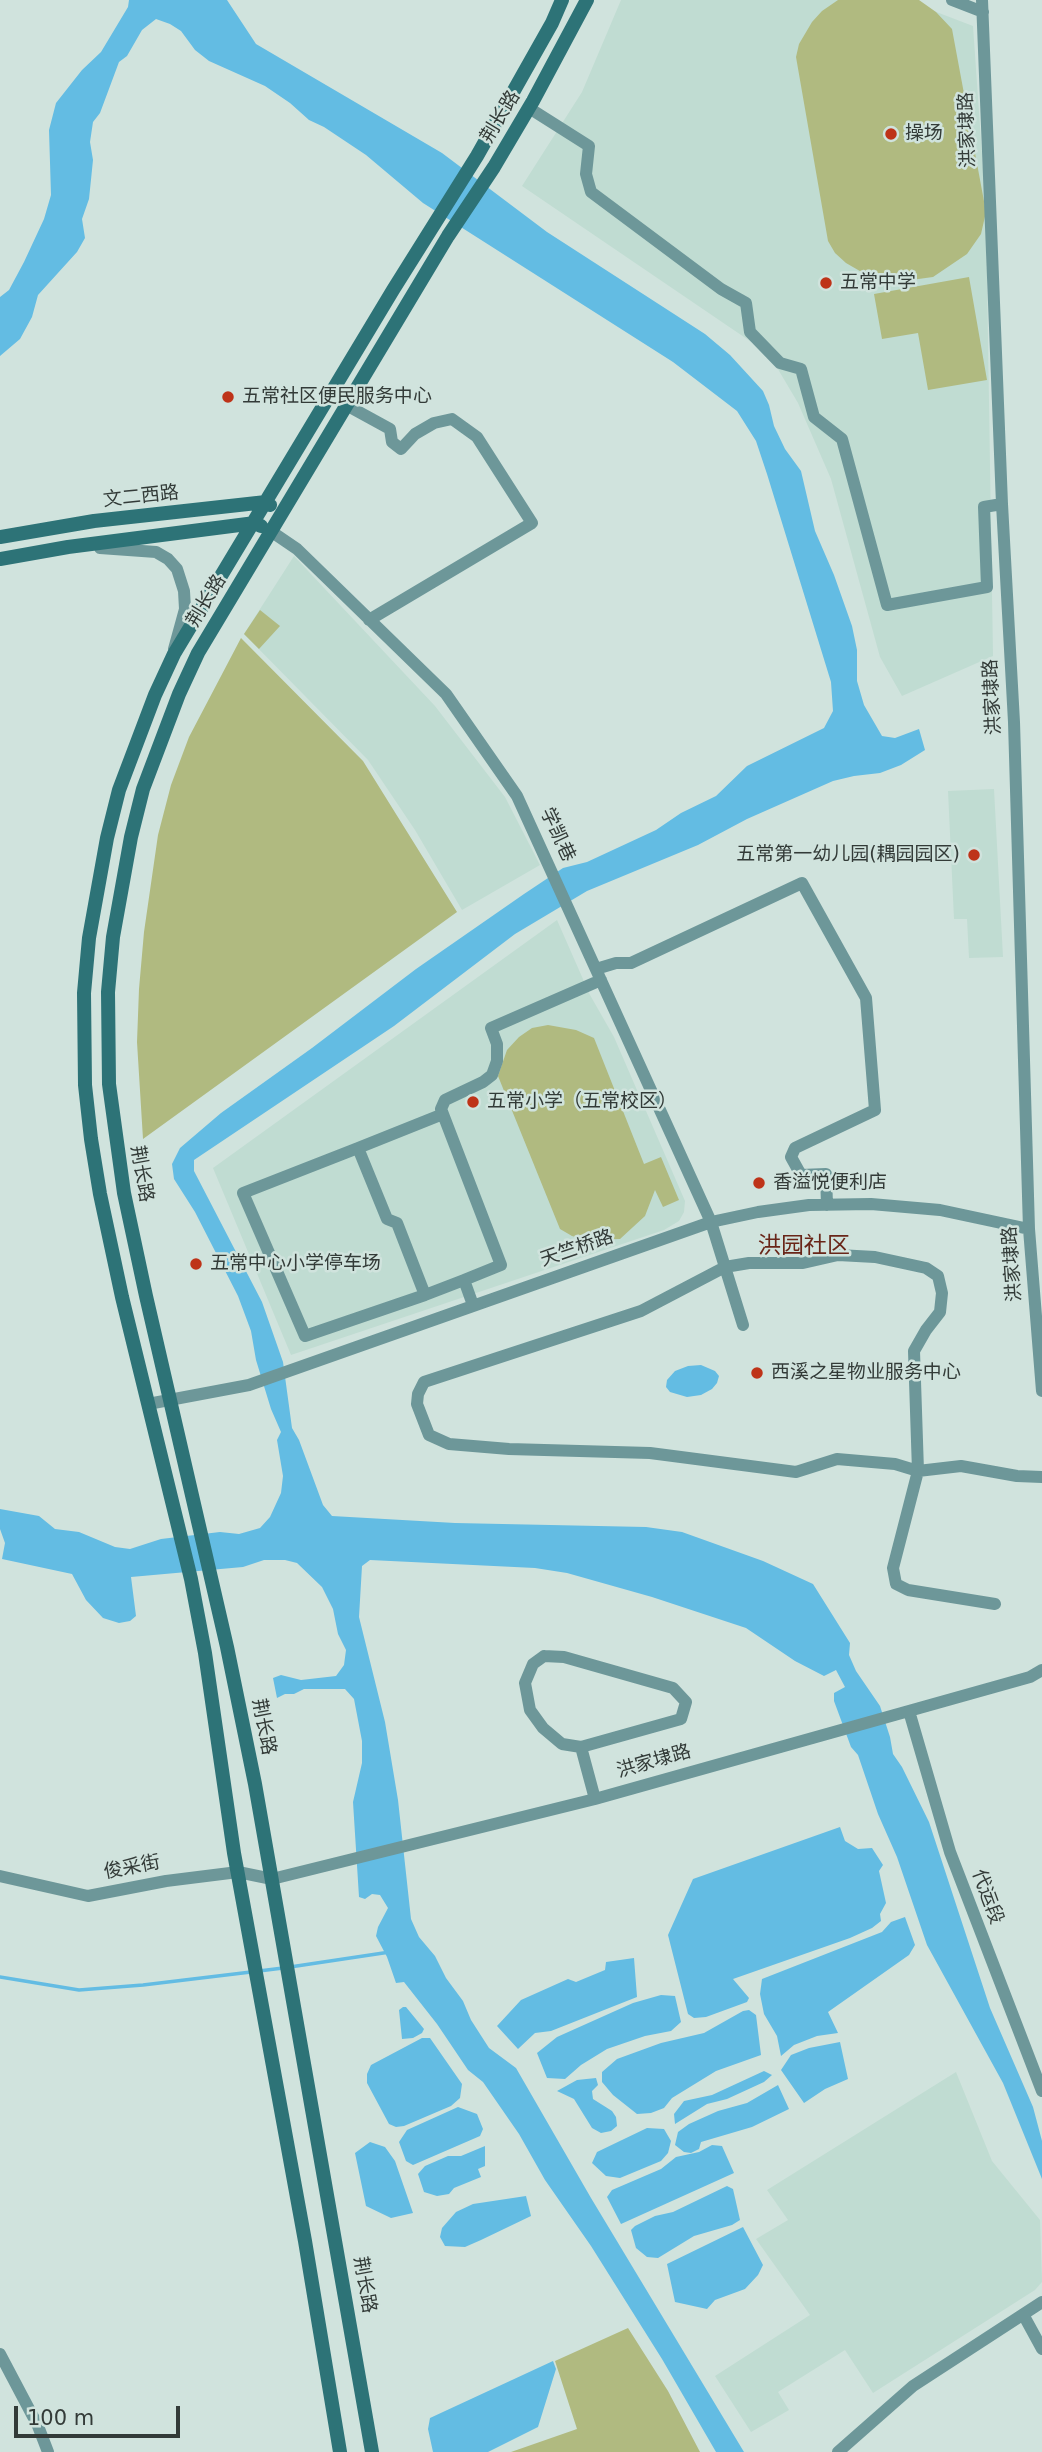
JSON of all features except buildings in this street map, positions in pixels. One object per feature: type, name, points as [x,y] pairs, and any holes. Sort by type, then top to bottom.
[{"type":"main road","name":"荆长路","points":[[340,2452],[238,1872],[205,1653],[191,1580],[119,1285],[91,1139],[85,1085],[84,993],[89,938],[118,790],[169,665],[477,156],[552,23],[562,0]]},
{"type":"main road","name":"荆长路","points":[[372,2452],[284,1946],[228,1647],[169,1399],[127,1206],[109,1084],[108,992],[113,937],[131,837],[143,789],[179,694],[198,653],[448,236],[494,167],[587,0]]},
{"type":"main road","points":[[266,502],[284,512]]},
{"type":"main road","name":"文二西路","points":[[0,537],[94,521],[266,502]]},
{"type":"main road","points":[[255,523],[272,532]]},
{"type":"main road","name":"文二西路","points":[[0,559],[68,547],[255,523]]},
{"type":"street","points":[[953,0],[982,6]]},
{"type":"street","name":"洪家埭路","points":[[982,6],[1002,505],[1015,741],[1029,1228],[1042,1391]]},
{"type":"street","points":[[529,108],[589,146],[586,174],[591,192],[727,293],[746,303],[750,332],[780,363],[801,369],[814,417],[842,439],[887,605],[987,587],[984,507],[1002,505]]},
{"type":"street","points":[[348,406],[390,429],[392,442],[401,449],[415,434],[434,423],[452,419],[477,437],[532,523],[369,620]]},
{"type":"street","name":"学凯巷","points":[[272,532],[297,549],[446,694],[517,796],[711,1222],[743,1325]]},
{"type":"street","points":[[68,547],[156,552],[168,559],[177,569],[182,580],[185,609],[169,665]]},
{"type":"street","points":[[443,1114],[243,1193],[305,1336],[425,1295],[501,1265],[443,1114],[441,1109],[445,1100],[484,1082],[492,1075],[497,1061],[497,1044],[491,1028],[616,963],[631,963],[802,883],[866,998],[876,1110],[795,1148],[791,1157],[801,1175],[826,1174],[827,1205]]},
{"type":"street","points":[[358,1148],[387,1220],[397,1223],[425,1295]]},
{"type":"street","name":"天竺桥路","points":[[148,1404],[249,1385],[711,1222],[758,1212],[827,1205],[871,1204],[940,1210],[1029,1228]]},
{"type":"street","points":[[995,1604],[908,1590],[896,1584],[893,1568],[918,1471],[914,1351],[940,1312],[942,1293],[938,1276],[926,1268],[875,1257],[838,1255],[803,1263],[749,1262],[725,1267],[642,1311],[424,1382],[417,1404],[429,1434],[449,1444],[509,1449],[650,1453],[796,1472],[837,1458],[895,1464],[918,1471],[961,1466],[1017,1476],[1042,1477]]},
{"type":"street","points":[[464,1280],[473,1305]]},
{"type":"street","points":[[544,1656],[564,1657],[653,1681],[673,1688],[686,1702],[681,1719],[581,1747],[562,1744],[542,1728],[530,1710],[525,1683],[533,1664],[544,1656]]},
{"type":"street","name":"洪家埭路","points":[[272,1879],[595,1799],[1030,1677],[1042,1670]]},
{"type":"street","name":"代运段","points":[[903,1713],[950,1852],[1042,2091]]},
{"type":"street","points":[[581,1747],[595,1799]]},
{"type":"street","name":"俊采街","points":[[0,1876],[88,1896],[166,1881],[238,1872],[272,1879]]},
{"type":"street","points":[[838,2452],[913,2386],[1042,2302]]},
{"type":"street","points":[[1024,2316],[1042,2349]]},
{"type":"street","points":[[0,2354],[38,2426],[48,2452]]},
{"type":"shaded area","name":"五常中学","points":[[621,0],[905,0],[973,26],[986,212],[993,656],[902,696],[880,657],[831,479],[798,403],[769,354],[522,186],[582,92]]},
{"type":"shaded area","points":[[294,556],[435,706],[505,797],[540,865],[462,910],[415,830],[368,760],[244,634]]},
{"type":"shaded area","name":"五常第一幼儿园(耦园园区)","points":[[994,789],[1003,957],[969,958],[967,919],[954,919],[948,791]]},
{"type":"shaded area","name":"五常小学（五常校区）","points":[[557,920],[590,995],[614,1037],[685,1201],[684,1212],[679,1221],[664,1230],[291,1355],[213,1168]]},
{"type":"shaded area","points":[[956,2072],[992,2161],[1040,2220],[1042,2282],[1035,2290],[873,2393],[845,2350],[778,2392],[789,2410],[751,2432],[715,2376],[810,2315],[756,2239],[788,2220],[767,2190]]},
{"type":"green space","name":"操场","points":[[838,0],[919,0],[936,12],[952,29],[986,212],[981,234],[967,254],[933,277],[904,281],[865,274],[846,263],[835,253],[828,241],[796,57],[799,44],[812,22]]},
{"type":"green space","points":[[969,277],[987,380],[928,390],[918,333],[882,339],[874,294]]},
{"type":"green space","points":[[260,610],[280,626],[259,649],[244,634]]},
{"type":"green space","points":[[241,638],[363,761],[457,912],[143,1139],[137,1042],[139,989],[158,835],[171,785],[189,737]]},
{"type":"green space","points":[[548,1025],[576,1030],[594,1038],[644,1164],[661,1157],[679,1200],[663,1207],[655,1190],[645,1216],[620,1239],[586,1240],[560,1229],[498,1076],[507,1050],[519,1037],[532,1028]]},
{"type":"green space","points":[[628,2328],[668,2391],[700,2452],[511,2452],[577,2429],[555,2361]]},
{"type":"water","points":[[129,0],[227,0],[256,44],[442,153],[547,232],[705,334],[730,355],[763,391],[774,426],[785,449],[801,471],[815,531],[852,626],[857,650],[857,681],[864,705],[882,736],[895,738],[919,729],[925,750],[901,765],[880,773],[833,781],[747,819],[698,845],[587,891],[515,934],[394,1026],[194,1160],[194,1171],[262,1302],[283,1362],[292,1428],[323,1505],[332,1516],[455,1523],[646,1527],[682,1532],[763,1561],[813,1584],[850,1643],[849,1655],[856,1671],[880,1706],[893,1754],[929,1822],[990,2008],[1033,2107],[1042,2141],[1042,2179],[1003,2083],[927,1945],[897,1857],[834,1701],[834,1693],[845,1687],[836,1670],[824,1676],[795,1661],[746,1628],[567,1573],[535,1568],[370,1560],[362,1566],[359,1617],[385,1722],[398,1800],[411,1919],[419,1937],[435,1956],[489,2048],[516,2068],[744,2452],[716,2452],[662,2359],[591,2246],[545,2180],[519,2134],[483,2082],[468,2070],[404,1982],[396,1983],[376,1936],[388,1908],[380,1895],[372,1894],[365,1899],[359,1897],[353,1802],[362,1763],[362,1741],[354,1699],[345,1689],[304,1689],[277,1698],[273,1678],[281,1675],[301,1680],[336,1676],[344,1665],[346,1650],[338,1634],[333,1609],[322,1587],[297,1563],[285,1560],[264,1560],[243,1567],[131,1577],[136,1616],[130,1621],[119,1623],[103,1618],[86,1600],[72,1574],[2,1559],[5,1543],[0,1529],[0,1509],[39,1516],[55,1529],[79,1532],[115,1547],[130,1549],[161,1539],[220,1532],[239,1534],[260,1528],[270,1517],[281,1493],[283,1476],[277,1440],[281,1432],[271,1409],[256,1360],[251,1331],[238,1296],[195,1212],[174,1179],[172,1164],[180,1148],[221,1113],[416,969],[563,868],[587,862],[656,830],[681,813],[716,796],[747,766],[824,728],[833,711],[831,682],[756,441],[737,411],[673,362],[423,203],[366,155],[309,120],[265,86],[209,61],[195,50],[181,31],[170,24],[156,19],[142,30],[127,56],[119,62],[100,113],[93,122],[89,199],[82,219],[85,238],[77,252],[38,295],[32,317],[20,339],[0,356],[0,297],[9,290],[24,262],[44,219],[51,195],[49,130],[56,103],[82,70],[101,52],[128,7]]},
{"type":"water","points":[[701,1365],[715,1371],[719,1376],[712,1389],[701,1395],[687,1397],[670,1392],[666,1387],[667,1380],[675,1371]]},
{"type":"water","points":[[840,1827],[845,1841],[858,1849],[872,1848],[883,1865],[879,1871],[886,1903],[880,1914],[881,1921],[850,1938],[733,1979],[749,1998],[747,2002],[706,2017],[694,2018],[688,2014],[668,1935],[693,1879]]},
{"type":"water","points":[[905,1917],[915,1945],[909,1955],[828,2012],[838,2033],[817,2036],[794,2045],[781,2056],[777,2036],[764,2014],[760,1994],[762,1979],[882,1932],[891,1922]]},
{"type":"water","points":[[634,1958],[637,1997],[551,2031],[535,2033],[518,2049],[497,2026],[521,2000],[568,1979],[576,1982],[605,1970],[606,1962]]},
{"type":"water","points":[[661,1995],[675,1996],[681,2022],[671,2031],[645,2036],[607,2049],[565,2079],[547,2078],[537,2053],[557,2037],[633,2003]]},
{"type":"water","points":[[406,2007],[424,2029],[413,2038],[402,2039],[399,2010]]},
{"type":"water","points":[[749,2010],[756,2015],[761,2055],[716,2071],[672,2098],[664,2108],[637,2114],[613,2095],[602,2082],[602,2072],[617,2059],[661,2043],[704,2033]]},
{"type":"water","points":[[422,2038],[430,2038],[462,2084],[460,2098],[451,2106],[396,2127],[389,2124],[367,2083],[367,2074],[371,2065]]},
{"type":"water","points":[[840,2042],[848,2079],[825,2089],[804,2103],[781,2070],[791,2055],[809,2048]]},
{"type":"water","points":[[764,2071],[772,2075],[764,2082],[727,2099],[707,2104],[675,2124],[674,2114],[684,2101],[712,2095]]},
{"type":"water","points":[[596,2078],[598,2085],[592,2091],[593,2099],[612,2111],[617,2126],[611,2131],[601,2133],[592,2128],[574,2099],[557,2091],[577,2080]]},
{"type":"water","points":[[778,2085],[789,2109],[752,2127],[701,2142],[699,2149],[691,2153],[684,2152],[675,2145],[678,2132],[689,2124],[718,2111],[747,2103]]},
{"type":"water","points":[[458,2107],[477,2114],[483,2129],[480,2136],[413,2165],[406,2161],[399,2142],[407,2130]]},
{"type":"water","points":[[647,2128],[664,2129],[671,2141],[668,2153],[661,2161],[620,2178],[606,2176],[592,2163],[597,2152]]},
{"type":"water","points":[[370,2142],[385,2147],[395,2161],[413,2213],[391,2218],[366,2206],[355,2153]]},
{"type":"water","points":[[712,2145],[722,2146],[734,2173],[621,2224],[607,2197],[612,2190],[661,2169],[676,2157],[699,2152]]},
{"type":"water","points":[[485,2146],[485,2166],[478,2169],[481,2177],[454,2188],[449,2194],[437,2196],[424,2192],[418,2174],[425,2166],[448,2156],[461,2156]]},
{"type":"water","points":[[727,2186],[733,2189],[740,2220],[694,2236],[658,2258],[647,2257],[636,2248],[631,2230],[635,2226],[655,2216],[673,2212]]},
{"type":"water","points":[[526,2196],[531,2216],[481,2240],[465,2247],[445,2246],[440,2237],[442,2228],[456,2212],[473,2204]]},
{"type":"water","points":[[743,2227],[763,2265],[758,2275],[745,2289],[715,2300],[707,2309],[675,2302],[667,2264]]},
{"type":"water","points":[[553,2361],[556,2369],[538,2427],[488,2452],[433,2452],[428,2429],[430,2418]]},
{"type":"waterway","points":[[290,1967],[390,1952]]},
{"type":"waterway","points":[[259,1971],[283,1968]]},
{"type":"waterway","points":[[0,1977],[79,1990],[251,1972]]},
{"type":"place","name":"操场","points":[[891,134]]},
{"type":"place","name":"五常中学","points":[[826,283]]},
{"type":"place","name":"五常社区便民服务中心","points":[[228,397]]},
{"type":"place","name":"五常第一幼儿园(耦园园区)","points":[[974,855]]},
{"type":"place","name":"五常小学（五常校区）","points":[[473,1102]]},
{"type":"place","name":"香溢悦便利店","points":[[759,1183]]},
{"type":"place","name":"五常中心小学停车场","points":[[196,1264]]},
{"type":"place","name":"西溪之星物业服务中心","points":[[757,1373]]},
{"type":"district","name":"洪园社区","points":[[804,1247]]}]
